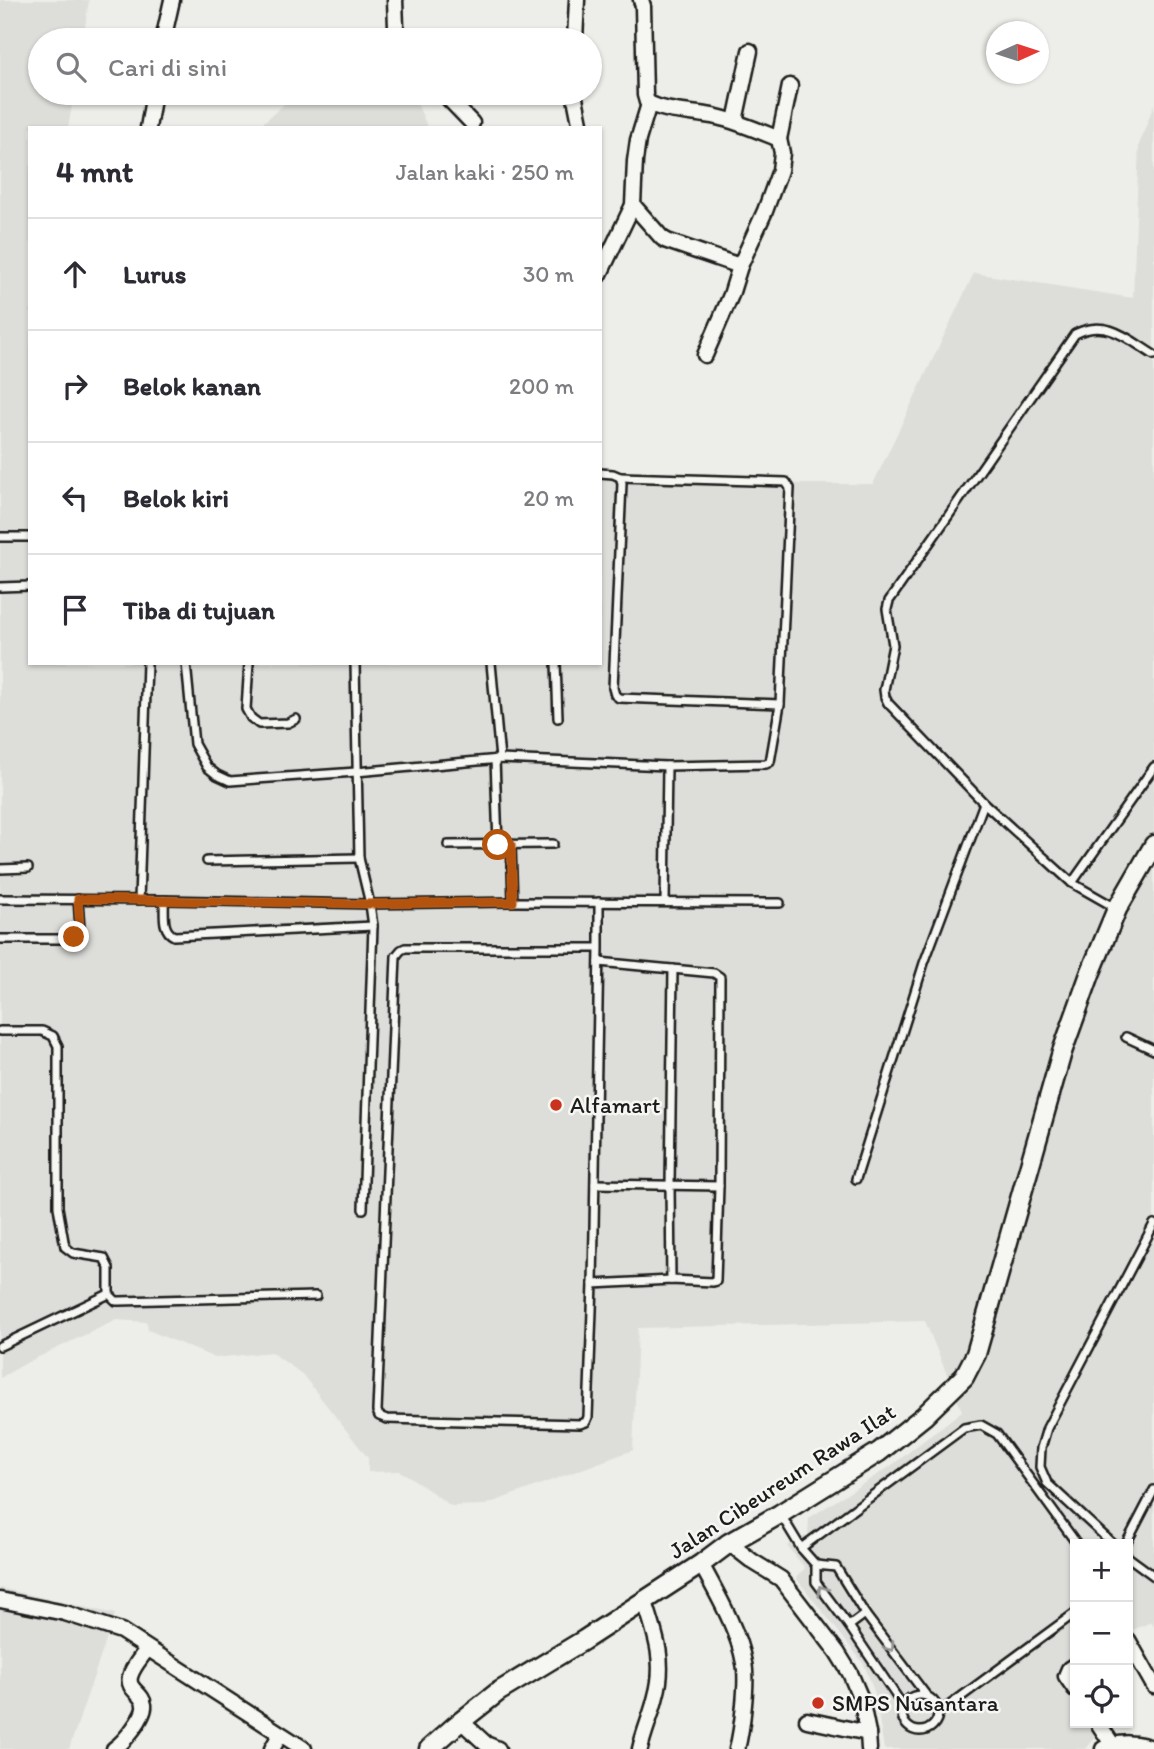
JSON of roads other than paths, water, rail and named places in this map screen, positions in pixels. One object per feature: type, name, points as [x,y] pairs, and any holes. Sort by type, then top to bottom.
[{"type":"street","points":[[166,28],[172,0]]},
{"type":"street","points":[[394,0],[396,28]]},
{"type":"street","points":[[576,28],[578,0]]},
{"type":"street","points":[[641,0],[645,95],[649,104],[657,108],[701,113],[735,121],[779,139]]},
{"type":"street","points":[[735,121],[750,51]]},
{"type":"street","points":[[705,355],[780,170],[782,152],[779,139],[790,86]]},
{"type":"street","points":[[602,270],[633,205],[638,140],[649,104]]},
{"type":"street","points":[[148,126],[152,105]]},
{"type":"street","points":[[455,105],[472,122]]},
{"type":"street","points":[[576,105],[581,126]]},
{"type":"street","points":[[633,205],[662,238],[672,244],[740,267]]},
{"type":"street","name":"Jalan Cibeureum Rawa Ilat","points":[[429,1749],[498,1692],[584,1640],[729,1543],[879,1452],[924,1416],[964,1377],[976,1354],[1062,1052],[1117,909],[1154,845]]},
{"type":"street","points":[[729,1543],[781,1579],[837,1651],[857,1690],[868,1733],[869,1749]]},
{"type":"street","points":[[701,1564],[726,1611],[745,1665],[743,1712],[737,1749]]},
{"type":"street","points":[[640,1749],[660,1680],[657,1638],[644,1599]]},
{"type":"street","points":[[0,1600],[65,1613],[109,1626],[133,1637],[147,1649],[304,1749]]},
{"type":"street","points":[[114,1749],[121,1745],[143,1713],[144,1705],[140,1695],[131,1687],[130,1678],[134,1667],[147,1649]]},
{"type":"street","points":[[1133,1649],[1154,1686]]},
{"type":"street","points":[[807,1720],[868,1733]]},
{"type":"street","points":[[461,1721],[486,1744],[498,1749]]},
{"type":"street","points":[[1100,1728],[1108,1747],[1133,1744],[1154,1749]]},
{"type":"street","points":[[272,1749],[280,1735]]},
{"type":"lane","points":[[1117,909],[1072,883],[984,803],[888,703],[884,690],[894,645],[887,609],[889,601],[1075,334],[1084,330],[1106,328],[1154,355]]},
{"type":"lane","points":[[186,665],[194,744],[207,766],[230,781],[497,759],[667,766],[770,762],[780,704],[790,488],[786,482],[620,477],[602,473]]},
{"type":"lane","points":[[620,477],[622,483],[615,695],[619,698],[780,704]]},
{"type":"lane","points":[[0,537],[28,537]]},
{"type":"lane","points":[[0,587],[28,586]]},
{"type":"lane","points":[[139,900],[147,665]]},
{"type":"lane","points":[[249,665],[246,709],[251,718],[259,724],[288,723],[296,719]]},
{"type":"lane","points":[[355,665],[359,858],[373,926],[363,1209]]},
{"type":"lane","points":[[491,665],[497,759],[498,845]]},
{"type":"lane","points":[[556,665],[558,719]]},
{"type":"lane","points":[[665,902],[667,766]]},
{"type":"lane","points":[[1072,883],[1154,767]]},
{"type":"lane","points":[[856,1179],[924,963],[984,803]]},
{"type":"lane","points":[[511,844],[513,902]]},
{"type":"lane","points":[[448,845],[553,844]]},
{"type":"lane","points":[[206,860],[359,858]]},
{"type":"lane","points":[[0,869],[28,869]]},
{"type":"lane","points":[[0,899],[370,904],[780,903]]},
{"type":"lane","points":[[0,939],[74,937],[80,929],[78,899]]},
{"type":"lane","points":[[164,900],[165,928],[174,936],[373,926]]},
{"type":"lane","points":[[599,902],[599,948],[599,962],[593,1284],[586,1422],[387,1419],[379,1416],[377,1411],[396,956],[405,948],[599,948]]},
{"type":"lane","points":[[593,1284],[716,1281],[719,1186],[719,974],[599,962]]},
{"type":"lane","points":[[671,1280],[673,970]]},
{"type":"lane","points":[[0,1031],[42,1031],[54,1036],[58,1046],[58,1207],[62,1237],[65,1247],[73,1253],[104,1258],[108,1268],[109,1294],[116,1301],[316,1296]]},
{"type":"lane","points":[[1126,1037],[1154,1050]]},
{"type":"lane","points":[[594,1184],[719,1186]]},
{"type":"lane","points":[[1108,1539],[1047,1483],[1041,1467],[1041,1448],[1046,1428],[1154,1224]]},
{"type":"lane","points":[[0,1346],[109,1294]]},
{"type":"lane","points":[[801,1548],[964,1428],[981,1425],[997,1434],[1072,1539]]},
{"type":"lane","points":[[1129,1539],[1154,1490]]},
{"type":"lane","points":[[780,1514],[801,1548],[816,1565],[816,1582],[903,1706]]},
{"type":"lane","points":[[1133,1561],[1154,1576]]},
{"type":"lane","points":[[816,1565],[836,1567],[865,1614],[926,1695],[934,1700],[939,1713],[938,1720],[929,1729],[911,1729],[903,1719],[903,1706],[915,1695],[926,1695]]},
{"type":"lane","points":[[849,1626],[865,1614]]},
{"type":"lane","points":[[939,1713],[1070,1618]]},
{"type":"place","name":"Alfamart","points":[[556,1105]]},
{"type":"place","name":"SMPS Nusantara","points":[[818,1703]]}]
